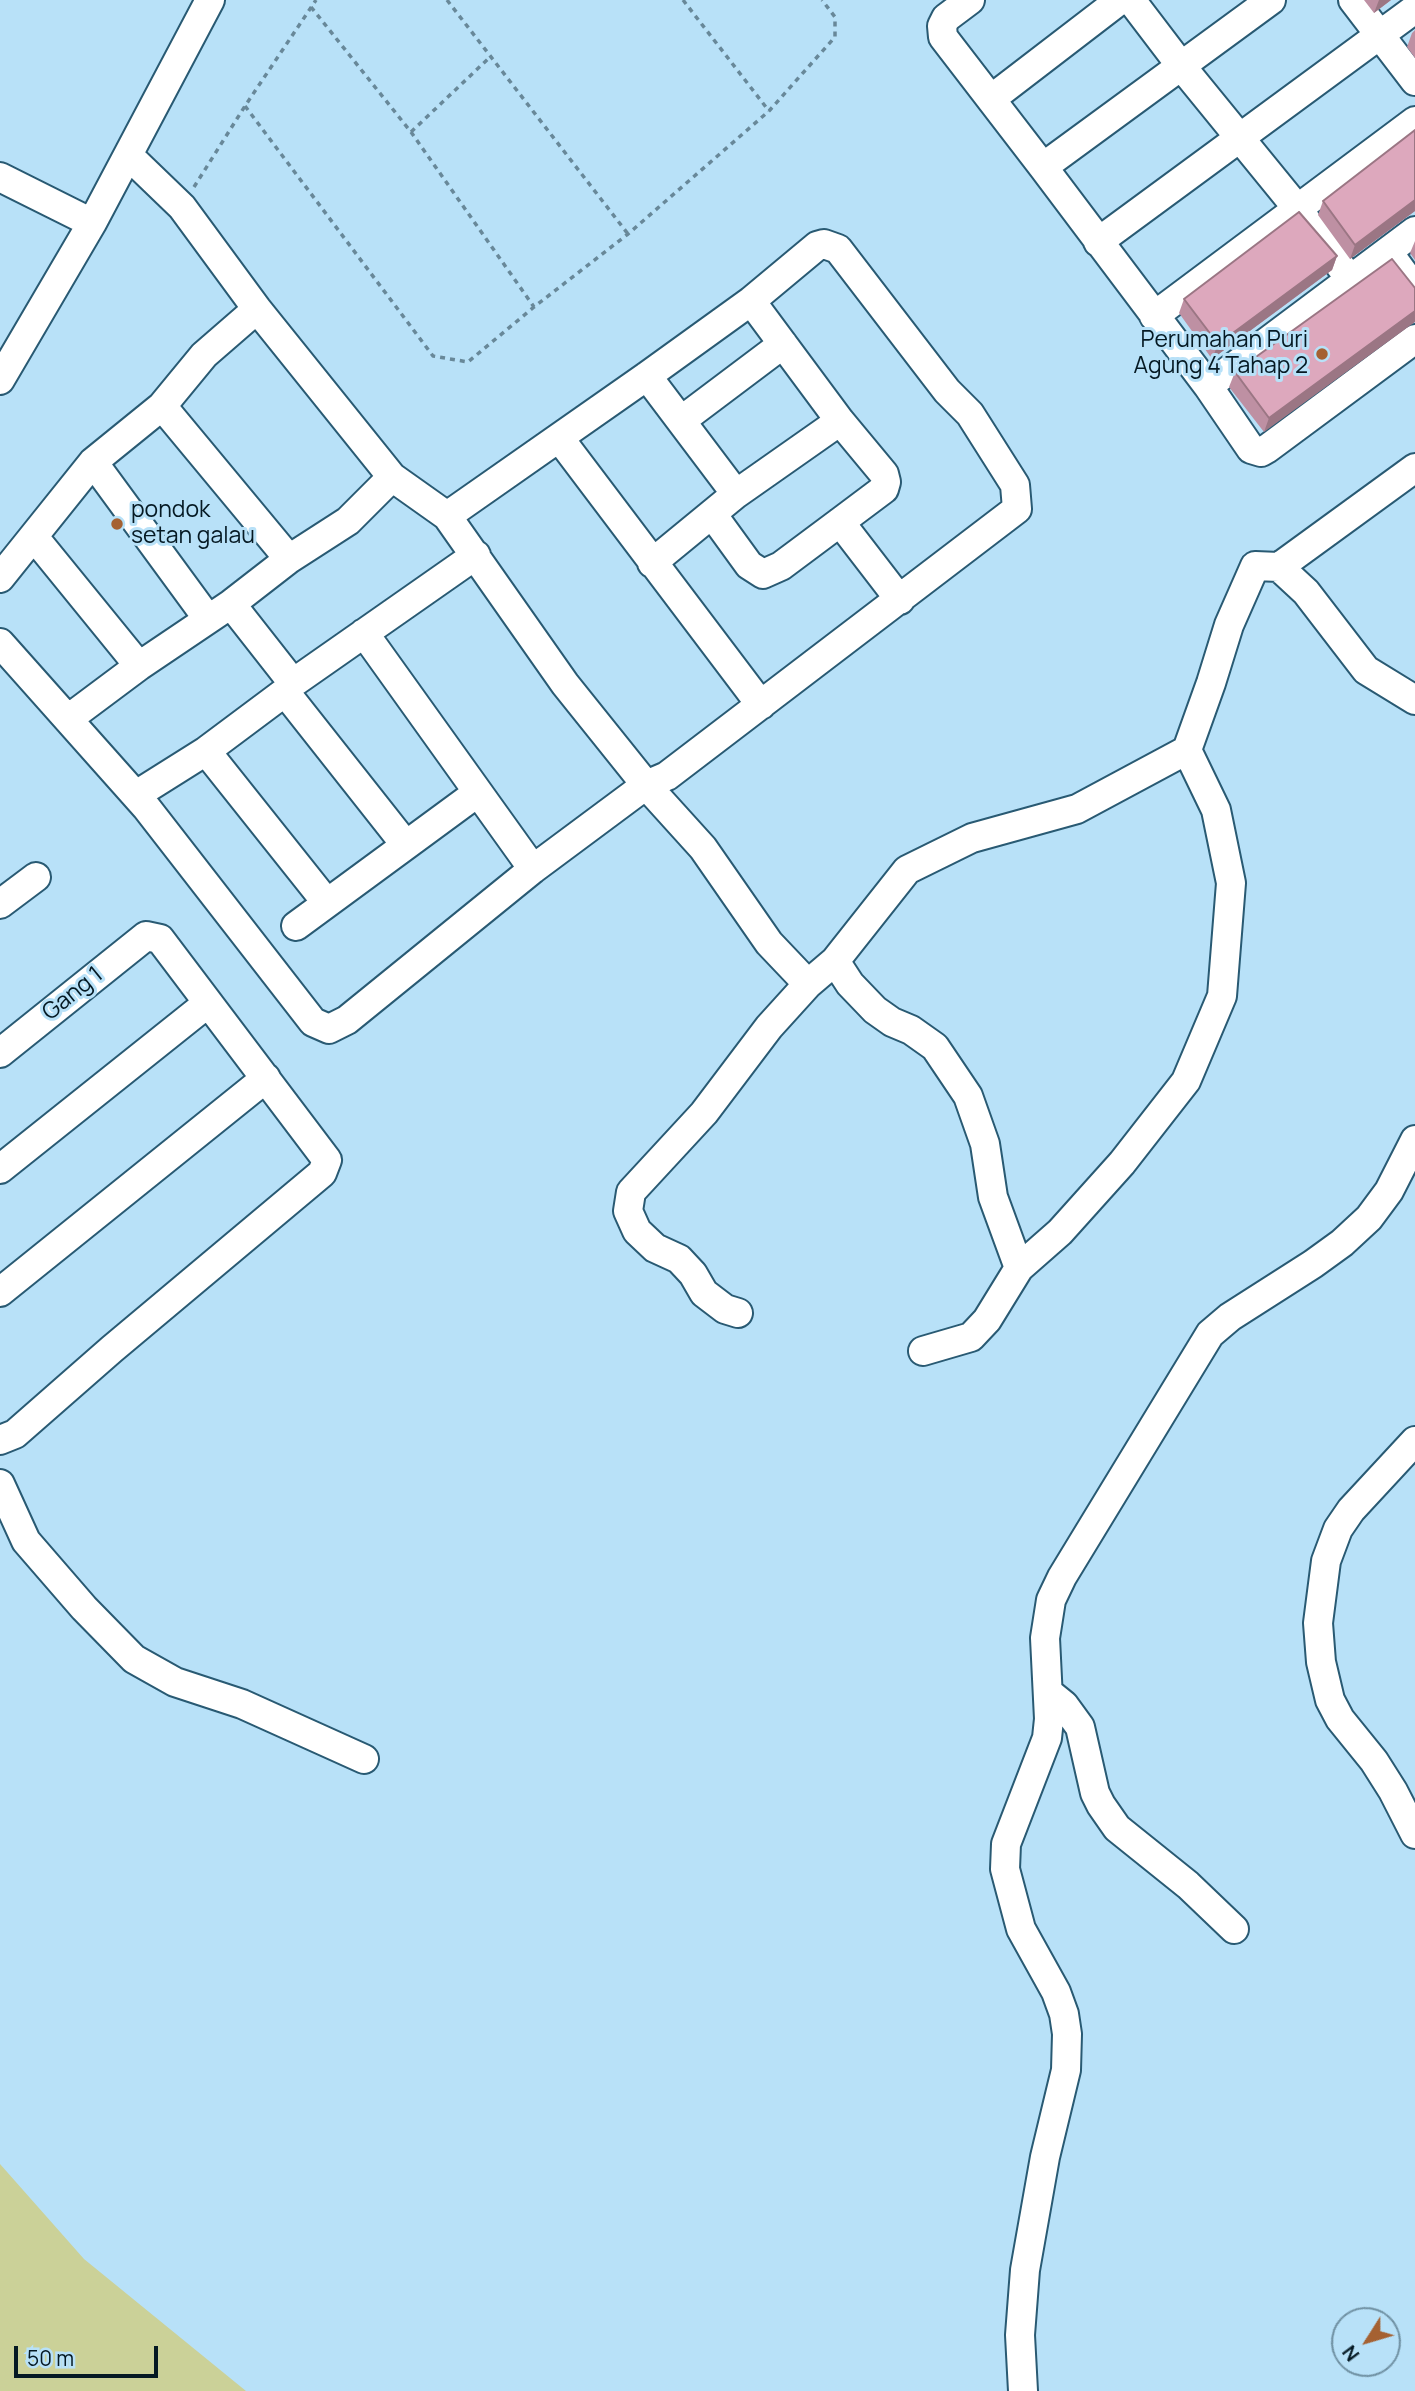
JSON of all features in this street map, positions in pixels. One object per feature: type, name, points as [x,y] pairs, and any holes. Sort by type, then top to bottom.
[{"type":"street","points":[[0,380],[92,223],[210,0]]},
{"type":"street","points":[[970,0],[946,18],[942,26],[943,37],[1208,386],[1251,449],[1261,453],[1415,339]]},
{"type":"street","points":[[991,99],[1120,0]]},
{"type":"street","points":[[1131,0],[1297,208],[1350,279]]},
{"type":"street","points":[[1043,167],[1271,0]]},
{"type":"street","points":[[1353,0],[1415,81]]},
{"type":"street","points":[[1098,242],[1415,9]]},
{"type":"street","points":[[1154,316],[1415,121]]},
{"type":"street","points":[[128,155],[181,207],[257,309],[392,477],[447,516],[565,684],[646,785],[688,829],[769,943],[808,984]]},
{"type":"street","points":[[0,177],[92,223]]},
{"type":"street","points":[[1208,386],[1415,231]]},
{"type":"street","points":[[0,643],[136,795],[313,1022],[329,1029],[348,1020],[533,869],[646,785],[667,776],[1017,509],[1015,485],[970,414],[947,391],[838,249],[831,245],[817,246],[751,301],[447,516]]},
{"type":"street","points":[[1388,252],[1415,289]]},
{"type":"street","points":[[712,514],[749,565],[763,574],[781,566],[841,522],[884,489],[886,482],[884,474],[840,421],[751,301]]},
{"type":"street","points":[[0,578],[93,462],[162,406],[204,355],[257,309]]},
{"type":"street","points":[[682,420],[783,344]]},
{"type":"street","points":[[648,376],[736,494]]},
{"type":"street","points":[[162,406],[289,559]]},
{"type":"street","points":[[652,563],[736,494],[840,421]]},
{"type":"street","points":[[559,439],[761,705]]},
{"type":"street","points":[[93,462],[289,688],[405,844]]},
{"type":"street","points":[[738,1313],[726,1309],[704,1293],[694,1274],[679,1259],[654,1248],[637,1231],[628,1211],[631,1192],[704,1113],[769,1027],[808,984],[835,961],[907,870],[972,838],[1077,809],[1187,750],[1229,625],[1255,566],[1279,567],[1415,468]]},
{"type":"street","points":[[68,719],[289,559],[348,521],[392,477]]},
{"type":"street","points":[[841,522],[900,600]]},
{"type":"street","points":[[34,537],[139,666]]},
{"type":"street","points":[[136,795],[206,751],[364,633],[476,555]]},
{"type":"street","points":[[1279,567],[1306,592],[1366,670],[1415,700]]},
{"type":"street","points":[[364,633],[533,869]]},
{"type":"street","points":[[923,1351],[971,1337],[987,1320],[1019,1268],[1060,1232],[1122,1163],[1186,1081],[1222,996],[1231,883],[1216,810],[1187,750]]},
{"type":"street","points":[[206,751],[327,903]]},
{"type":"street","points":[[296,926],[477,793]]},
{"type":"street","points":[[0,904],[36,877]]},
{"type":"street","name":"Gang 1","points":[[0,1053],[146,936],[160,939],[208,1003]]},
{"type":"street","points":[[835,961],[850,984],[875,1010],[935,1047],[968,1096],[985,1144],[993,1197],[1019,1268]]},
{"type":"street","points":[[0,1169],[208,1003],[327,1160],[322,1174],[112,1349],[15,1434],[0,1440]]},
{"type":"street","points":[[0,1292],[266,1078]]},
{"type":"street","points":[[1023,2391],[1020,2335],[1025,2270],[1045,2157],[1066,2070],[1067,2034],[1064,2014],[1056,1992],[1021,1929],[1005,1868],[1006,1844],[1047,1738],[1045,1639],[1051,1600],[1062,1577],[1203,1343],[1219,1326],[1313,1264],[1342,1243],[1369,1218],[1389,1191],[1415,1140]]},
{"type":"street","points":[[1415,1441],[1351,1510],[1338,1529],[1326,1561],[1318,1623],[1321,1662],[1330,1700],[1340,1719],[1381,1771],[1415,1833]]},
{"type":"street","points":[[0,1484],[26,1541],[84,1608],[134,1659],[176,1682],[242,1704],[364,1759]]},
{"type":"street","points":[[1048,1692],[1064,1705],[1080,1727],[1095,1793],[1117,1828],[1188,1885],[1234,1929]]},
{"type":"path","points":[[181,207],[244,106],[316,0]]},
{"type":"path","points":[[447,0],[628,234]]},
{"type":"path","points":[[683,0],[769,111]]},
{"type":"path","points":[[244,106],[433,356],[468,362],[628,234],[769,111],[835,37],[835,17],[821,0]]},
{"type":"path","points":[[311,7],[411,132],[534,307]]},
{"type":"path","points":[[411,132],[490,57]]},
{"type":"green space","points":[[0,2164],[84,2259],[246,2391],[0,2391]]},
{"type":"building","points":[[1415,130],[1415,200],[1355,245],[1323,201]]},
{"type":"building","name":"Perumahan Puri Agung 4 Tahap 2","points":[[1299,212],[1337,256],[1218,344],[1184,299]]},
{"type":"building","name":"Perumahan Puri Agung 4 Tahap 2","points":[[1392,259],[1415,288],[1415,311],[1269,418],[1235,372]]},
{"type":"place","name":"Perumahan Puri Agung 4 Tahap 2","points":[[1322,354]]},
{"type":"place","name":"pondok setan galau","points":[[117,524]]}]
